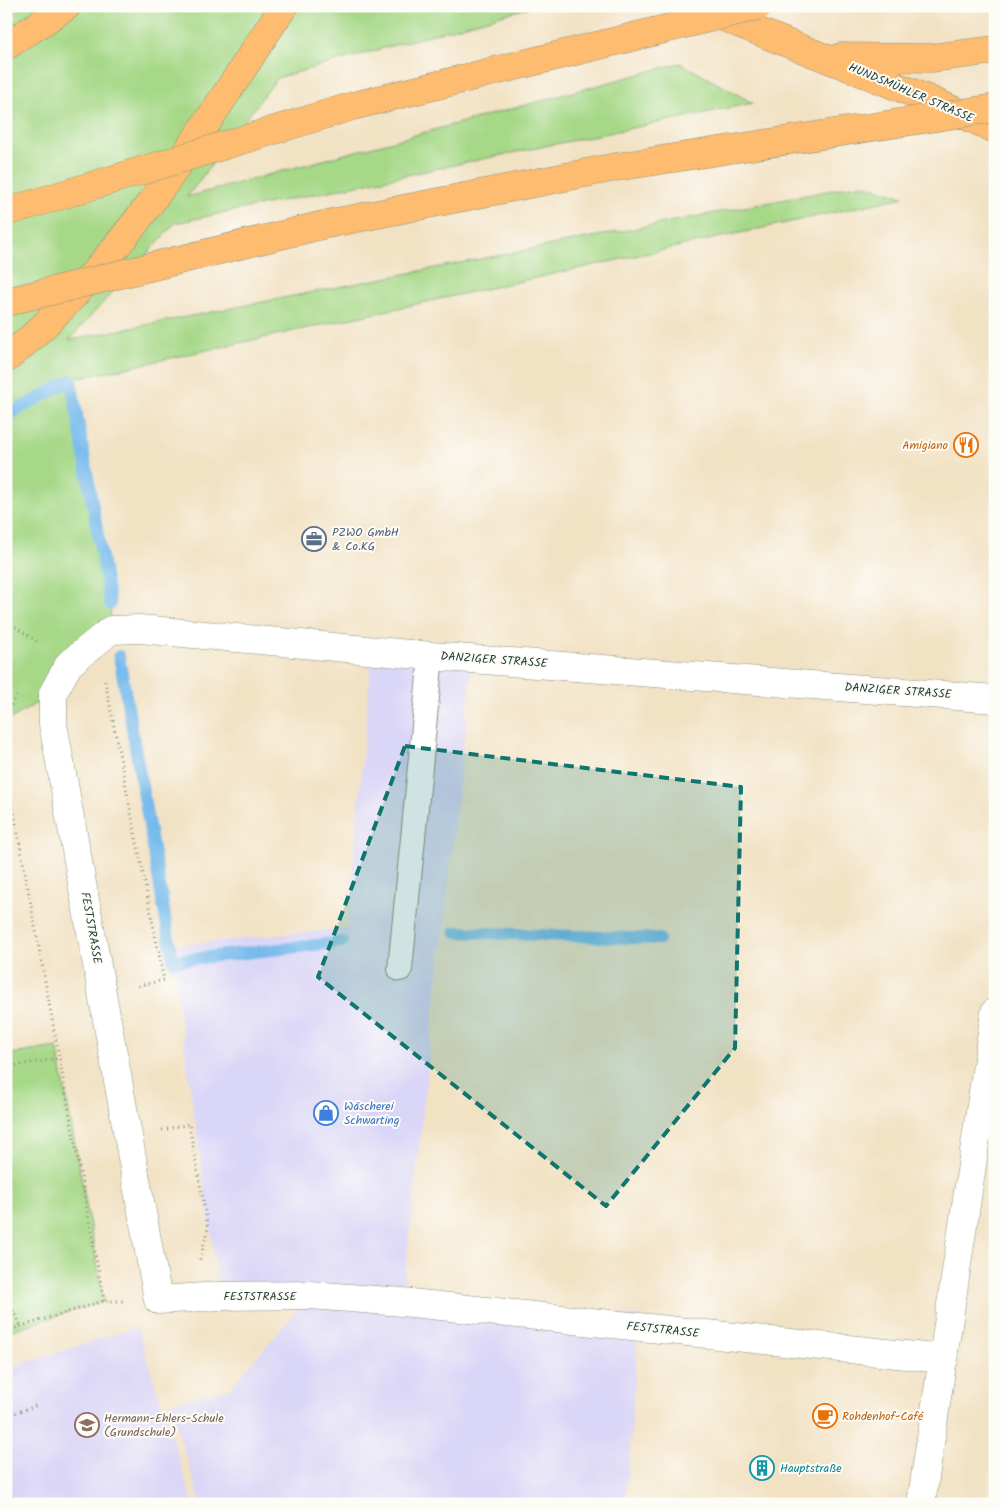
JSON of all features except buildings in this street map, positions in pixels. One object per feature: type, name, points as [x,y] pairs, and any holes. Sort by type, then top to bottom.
[{"type":"main road","points":[[6,46],[67,6]]},
{"type":"main road","points":[[6,358],[38,333],[105,260],[156,194],[284,6]]},
{"type":"main road","points":[[257,46],[303,6]]},
{"type":"main road","name":"HUNDSMÜHLER STRASSE","points":[[696,6],[766,36],[827,57],[995,129]]},
{"type":"main road","points":[[6,212],[353,106],[758,6]]},
{"type":"main road","name":"HUNDSMÜHLER STRASSE","points":[[827,57],[931,58],[995,50]]},
{"type":"main road","points":[[6,302],[328,224],[606,169],[995,108]]},
{"type":"street","name":"DANZIGER STRASSE","points":[[54,724],[53,693],[69,664],[98,642],[110,630],[140,629],[431,656],[995,699]]},
{"type":"street","name":"FESTSTRASSE","points":[[54,724],[158,1300],[220,1296],[310,1295],[402,1302],[944,1359]]},
{"type":"street","points":[[921,1504],[990,1072],[995,1012]]},
{"type":"lane","points":[[400,969],[431,656]]},
{"type":"path","points":[[98,642],[164,980],[132,987]]},
{"type":"path","points":[[6,769],[104,1302]]},
{"type":"path","points":[[6,1067],[60,1058]]},
{"type":"path","points":[[160,1130],[188,1124],[208,1228],[188,1299]]},
{"type":"path","points":[[6,1297],[21,1326]]},
{"type":"path","points":[[6,1331],[104,1302],[158,1300]]},
{"type":"path","points":[[6,1416],[36,1406]]},
{"type":"path","points":[[6,1478],[15,1504]]},
{"type":"highlighted area","points":[[405,746],[741,787],[735,1048],[606,1206],[318,977]]},
{"type":"shaded area","points":[[372,651],[473,660],[402,1301],[639,1316],[626,1504],[201,1504],[169,1403],[229,1389],[310,1296],[220,1296],[170,946],[348,928]]},
{"type":"shaded area","name":"Hermann-Ehlers-Schule (Grundschule)","points":[[137,1327],[193,1504],[6,1504],[6,1369]]},
{"type":"green space","points":[[6,6],[534,6],[277,78],[187,197],[680,63],[753,103],[175,223],[69,340],[862,184],[904,197],[71,380],[110,604],[111,630],[53,693],[6,722]]},
{"type":"green space","points":[[57,1047],[104,1301],[6,1332],[6,1055]]},
{"type":"waterway","points":[[6,416],[71,380],[110,604]]},
{"type":"waterway","points":[[119,656],[173,961],[342,942]]},
{"type":"waterway","points":[[455,932],[659,939]]},
{"type":"place","name":"Amigiano","points":[[966,445]]},
{"type":"place","name":"PZWO GmbH & Co.KG","points":[[314,539]]},
{"type":"place","name":"Wäscherei Schwarting","points":[[326,1113]]},
{"type":"place","name":"Rohdenhof-Café","points":[[825,1416]]},
{"type":"place","name":"Hermann-Ehlers-Schule (Grundschule)","points":[[87,1425]]},
{"type":"place","name":"Hauptstraße","points":[[762,1468]]}]
